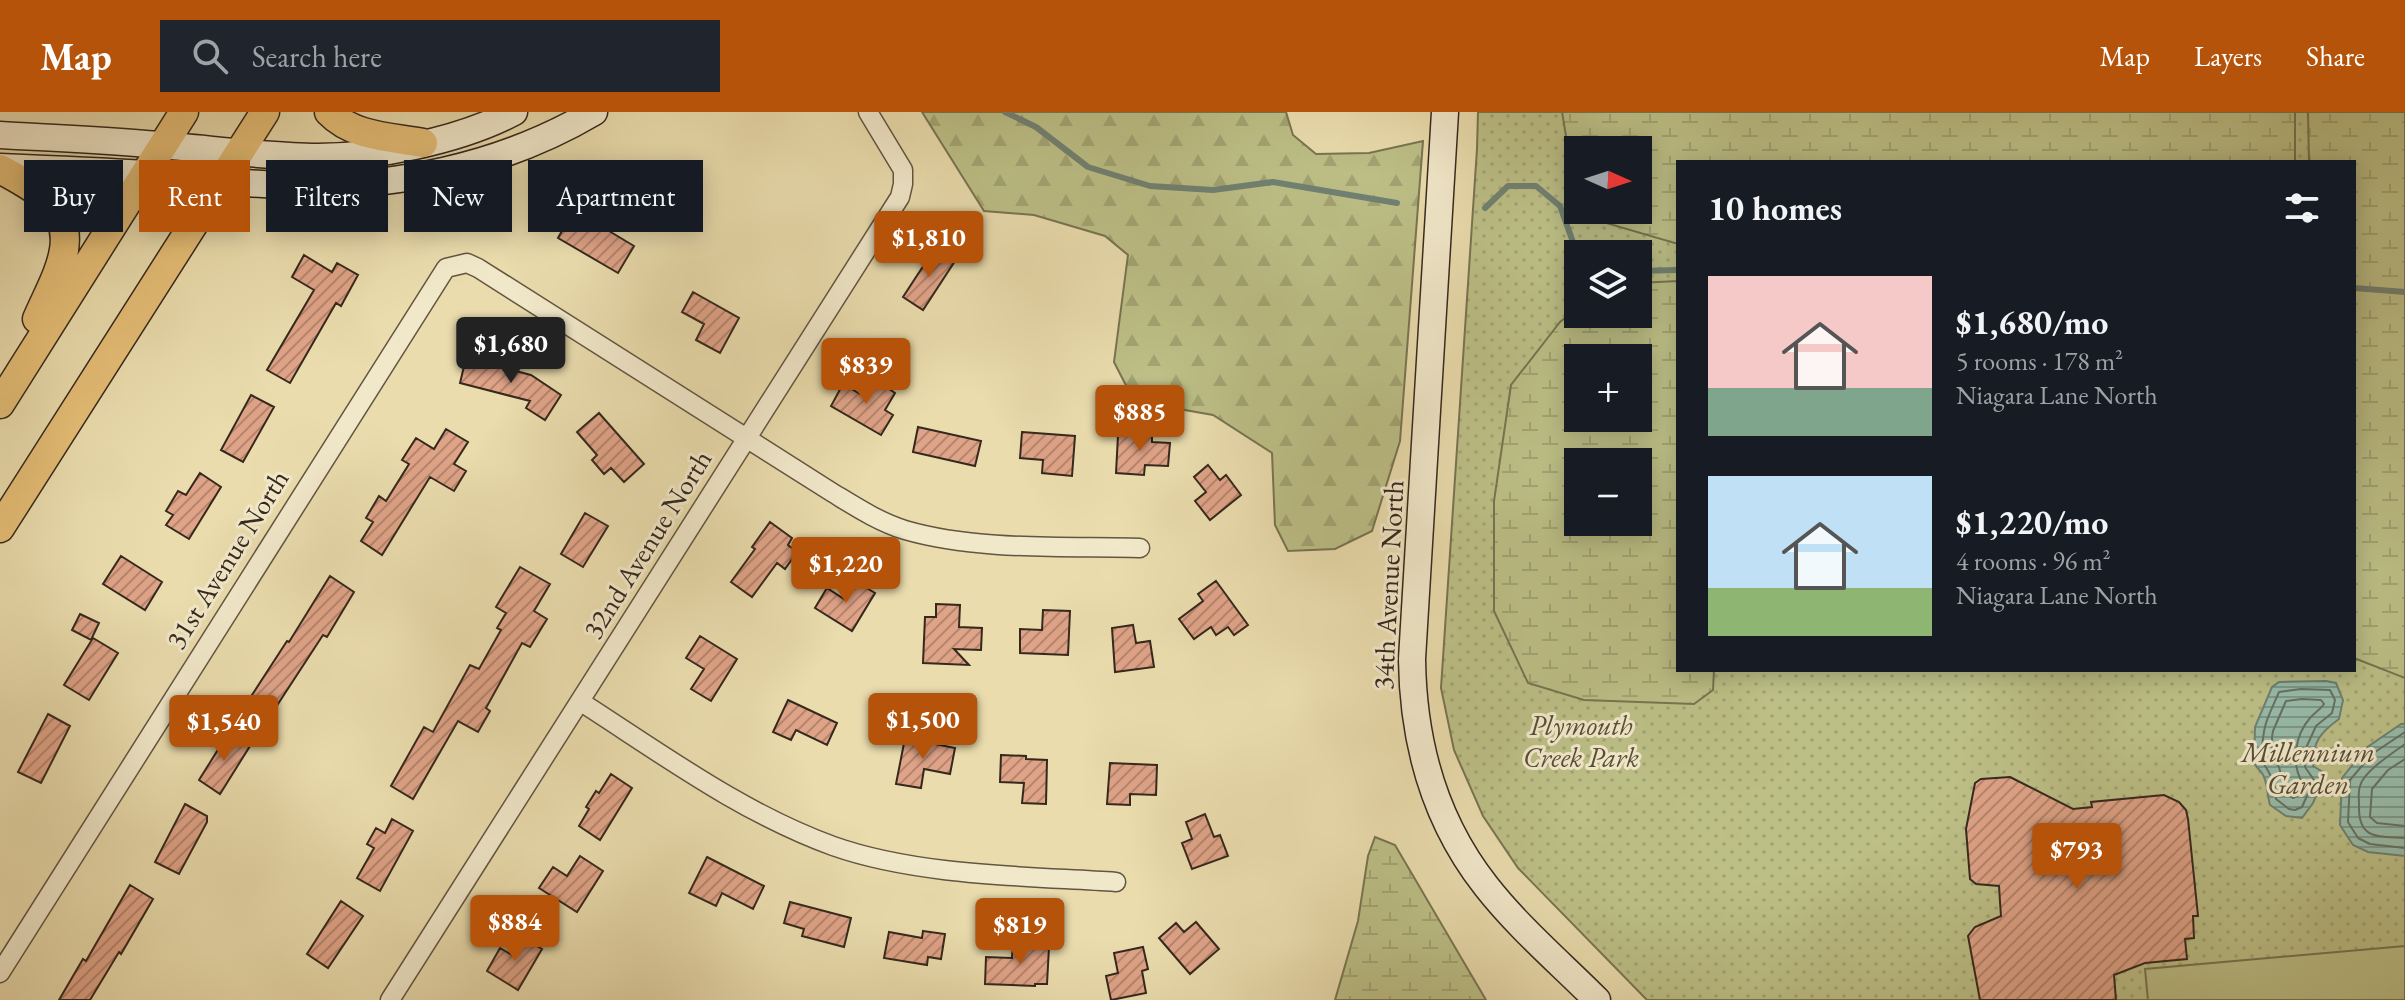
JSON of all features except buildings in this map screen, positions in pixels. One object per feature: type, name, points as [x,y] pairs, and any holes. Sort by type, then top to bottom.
[{"type":"main road","points":[[153,160],[184,112]]},
{"type":"main road","points":[[235,160],[265,112]]},
{"type":"main road","points":[[329,112],[346,126],[371,134],[423,143]]},
{"type":"main road","points":[[0,168],[47,199],[63,223],[67,243],[64,257],[2,400]]},
{"type":"main road","points":[[2,400],[139,182]]},
{"type":"main road","points":[[0,528],[189,232]]},
{"type":"street","points":[[0,135],[239,153],[338,157],[423,143],[479,128],[514,112]]},
{"type":"street","points":[[250,182],[325,186],[417,177],[471,165],[527,145],[594,112]]},
{"type":"street","name":"32nd Avenue North","points":[[390,1000],[900,197],[903,170],[868,112]]},
{"type":"street","name":"34th Avenue North","points":[[1445,112],[1412,659],[1416,724],[1424,764],[1438,803],[1466,858],[1508,911],[1597,1000]]},
{"type":"street","points":[[0,168],[139,174]]},
{"type":"street","name":"31st Avenue North","points":[[0,973],[446,268],[467,263],[478,268],[746,439]]},
{"type":"street","points":[[746,439],[769,450],[867,514],[903,529],[981,544],[1140,548]]},
{"type":"street","points":[[581,702],[723,793],[778,824],[836,847],[898,862],[960,871],[1116,882]]},
{"type":"green space","points":[[922,112],[1286,112],[1293,135],[1316,154],[1369,153],[1423,141],[1400,441],[1372,531],[1335,549],[1288,551],[1275,525],[1272,453],[1213,415],[1134,401],[1114,362],[1128,255],[1105,236],[1034,215],[984,211]]},
{"type":"green space","points":[[1478,112],[2405,112],[2405,1000],[1647,1000],[1518,868],[1483,816],[1454,750],[1441,688]]},
{"type":"green space","points":[[1562,112],[2295,112],[2295,160],[1676,160],[1676,243],[1610,224],[1652,224],[1652,136],[1566,136]]},
{"type":"green space","points":[[2308,112],[2405,112],[2405,678],[2356,659],[2356,160],[2309,160]]},
{"type":"green space","points":[[1676,281],[1676,672],[1714,672],[1713,690],[1694,704],[1584,700],[1528,683],[1494,611],[1494,501],[1511,385],[1564,319],[1564,328],[1652,328],[1652,282]]},
{"type":"green space","points":[[1375,837],[1395,845],[1486,1000],[1335,1000],[1358,921],[1368,856]]},
{"type":"green space","points":[[2405,946],[2405,1000],[2148,1000],[2145,969]]},
{"type":"water","points":[[2279,682],[2336,683],[2343,700],[2339,719],[2327,728],[2314,750],[2313,766],[2326,774],[2313,803],[2302,818],[2286,816],[2270,805],[2264,777],[2254,763],[2255,727],[2272,687]]},
{"type":"water","points":[[2405,724],[2405,856],[2368,852],[2353,845],[2340,825],[2342,778],[2366,748]]},
{"type":"waterway","points":[[1005,112],[1036,127],[1088,167],[1150,186],[1213,190],[1273,182],[1397,203]]},
{"type":"waterway","points":[[1485,208],[1508,186],[1536,186],[1560,206],[1572,240]]},
{"type":"waterway","points":[[1652,271],[1676,270]]},
{"type":"waterway","points":[[2356,288],[2405,292]]},
{"type":"park label","name":"Plymouth Creek Park","points":[[1581,741]]},
{"type":"park label","name":"Millennium Garden","points":[[2308,768]]}]
